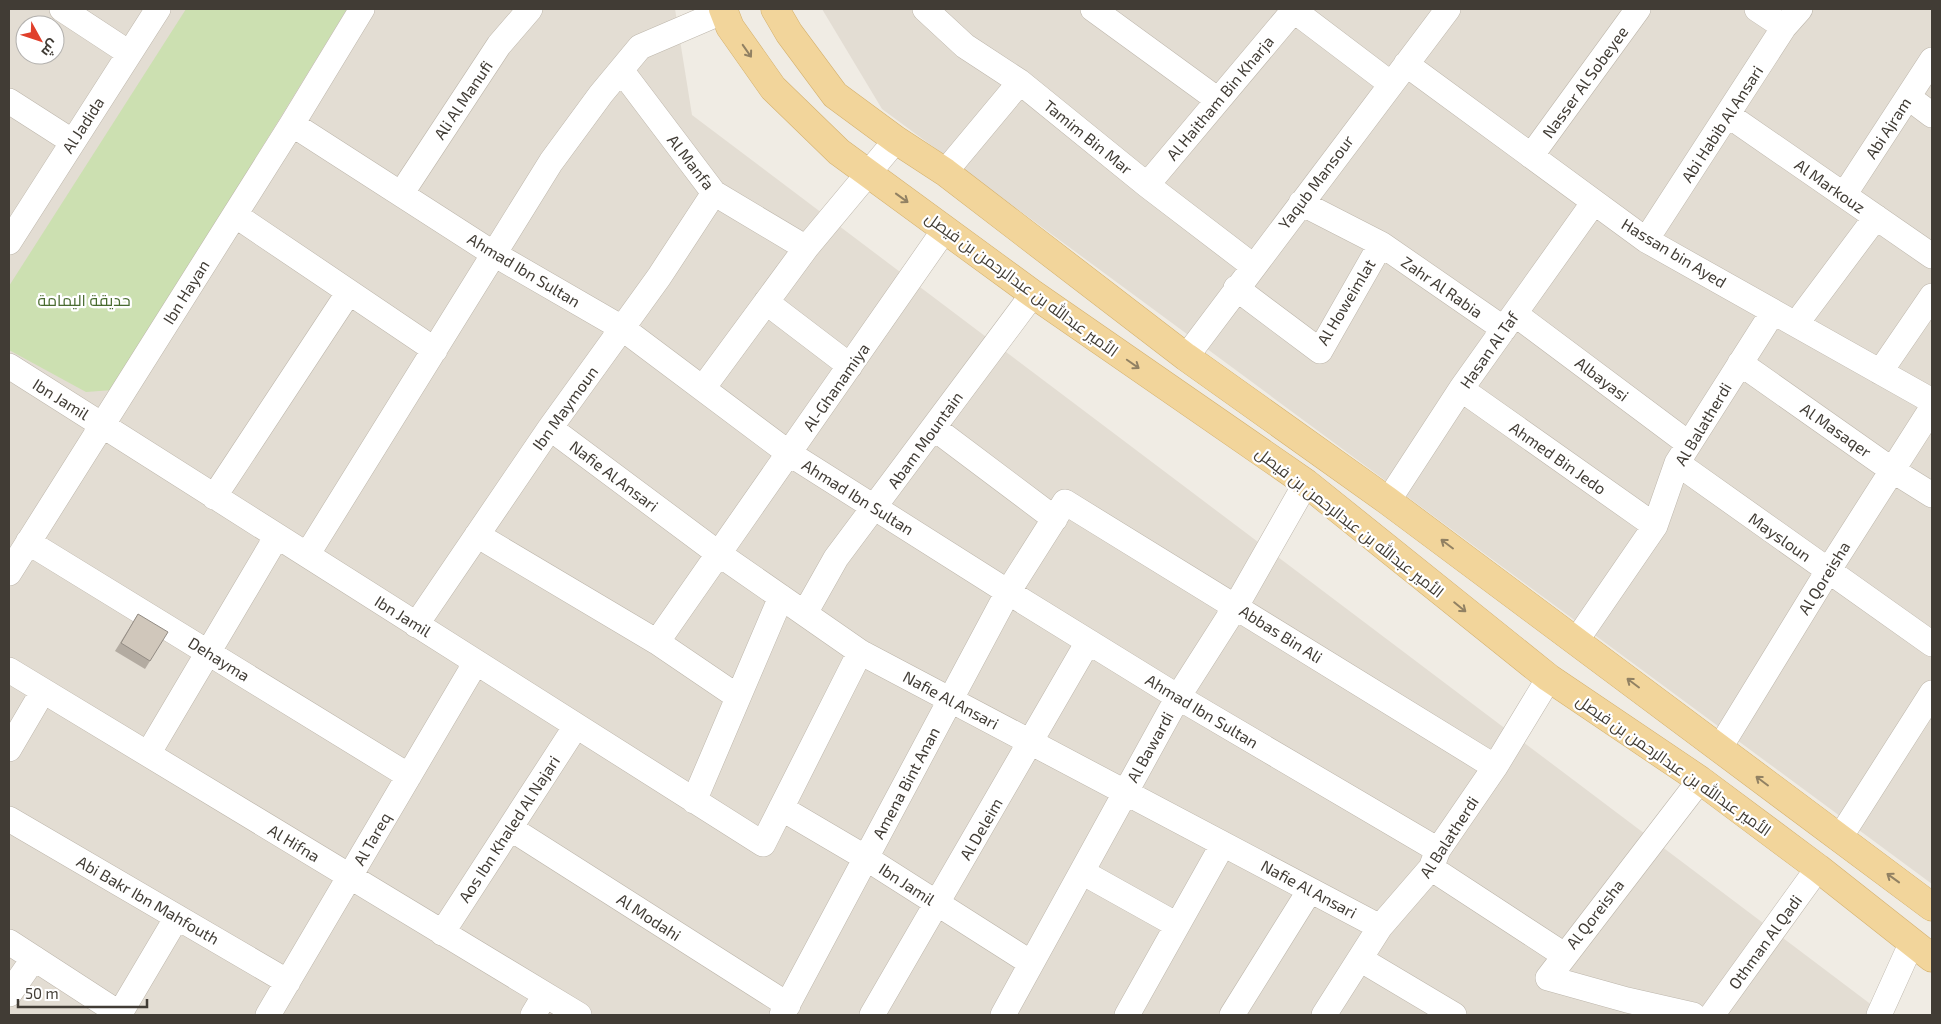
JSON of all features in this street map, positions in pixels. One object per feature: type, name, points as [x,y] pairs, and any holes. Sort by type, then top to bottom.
[{"type":"main road","points":[[775,9],[789,33],[835,95],[896,140],[945,172],[1186,357],[1388,501],[1932,907]]},
{"type":"main road","name":"الأمير عبدالله بن عبدالرحمن بن فيصل","points":[[724,10],[730,27],[772,88],[839,152],[1032,294],[1306,483],[1549,678],[1700,780],[1818,868],[1922,950]]},
{"type":"street","points":[[62,9],[129,53]]},
{"type":"street","name":"Al Jadida","points":[[9,242],[158,9]]},
{"type":"street","name":"Ibn Hayan","points":[[9,573],[292,124],[362,9]]},
{"type":"street","name":"Ali Al Manufi","points":[[401,194],[500,46],[530,9]]},
{"type":"street","name":"Tamim Bin Mar","points":[[925,9],[965,46],[1020,82],[1147,185],[1253,266]]},
{"type":"street","points":[[1093,9],[1218,100]]},
{"type":"street","name":"Yaqub Mansour","points":[[1186,357],[1236,288],[1448,9]]},
{"type":"street","name":"Nasser Al Sobeyee","points":[[1531,156],[1638,9]]},
{"type":"street","points":[[1757,9],[1792,18]]},
{"type":"street","points":[[307,555],[551,162],[601,94],[640,47],[724,10]]},
{"type":"street","points":[[1293,10],[1391,84]]},
{"type":"street","name":"Al Haitham Bin Kharja","points":[[1147,185],[1293,10]]},
{"type":"street","name":"Abi Habib Al Ansari","points":[[1646,240],[1792,18]]},
{"type":"street","name":"Abi Ajram","points":[[1844,195],[1932,60]]},
{"type":"street","name":"Hassan bin Ayed","points":[[1406,64],[1646,240],[1932,401]]},
{"type":"street","name":"Al Manfa","points":[[620,70],[714,193],[806,248]]},
{"type":"street","points":[[945,172],[1020,82]]},
{"type":"street","points":[[1908,98],[1932,115]]},
{"type":"street","points":[[9,101],[72,142]]},
{"type":"street","name":"Al Markouz","points":[[1728,115],[1932,256]]},
{"type":"street","name":"Ahmad Ibn Sultan","points":[[292,124],[494,254],[622,328],[790,454],[1435,859],[1564,955]]},
{"type":"street","points":[[702,388],[806,248],[896,140]]},
{"type":"street","name":"Ibn Maymoun","points":[[416,625],[550,428],[659,277],[714,193]]},
{"type":"street","name":"Hasan Al Taf","points":[[1388,501],[1461,389],[1594,202]]},
{"type":"street","name":"Al Howeimlat","points":[[1236,288],[1320,351],[1381,244],[1301,203]]},
{"type":"street","points":[[235,215],[434,350]]},
{"type":"street","points":[[1796,324],[1876,218]]},
{"type":"street","name":"Al-Ghanamiya","points":[[657,642],[790,454],[945,229]]},
{"type":"street","name":"Zahr Al Rabia","points":[[1381,244],[1510,321]]},
{"type":"street","points":[[214,497],[348,292]]},
{"type":"street","name":"Abam Mountain","points":[[805,613],[836,558],[876,507],[1032,294]]},
{"type":"street","points":[[1880,372],[1932,296]]},
{"type":"street","points":[[766,302],[850,366]]},
{"type":"street","name":"Al Balatherdi","points":[[1576,641],[1655,526],[1683,454],[1773,312]]},
{"type":"street","name":"Albayasi","points":[[1510,321],[1683,454]]},
{"type":"street","name":"Al Masaqer","points":[[1740,363],[1892,470],[1932,495]]},
{"type":"street","name":"Ibn Jamil","points":[[9,366],[763,844],[860,652]]},
{"type":"street","name":"Ahmed Bin Jedo","points":[[1461,389],[1655,526]]},
{"type":"street","name":"Al Qoreisha","points":[[1720,749],[1828,571],[1932,408]]},
{"type":"street","name":"Nafie Al Ansari","points":[[550,428],[719,554],[860,652],[1380,927]]},
{"type":"street","name":"Abbas Bin Ali","points":[[934,428],[1060,510],[1236,606],[1495,767]]},
{"type":"street","name":"Maysloun","points":[[1683,454],[1828,571],[1932,644]]},
{"type":"street","name":"Al Bawardi","points":[[1003,1015],[1178,697],[1236,606],[1306,483]]},
{"type":"street","name":"Amena Bint Anan","points":[[785,1010],[1008,592],[1060,510]]},
{"type":"street","points":[[477,535],[657,642],[738,697]]},
{"type":"street","points":[[148,754],[277,536]]},
{"type":"street","name":"Dehayma","points":[[28,542],[409,776]]},
{"type":"street","points":[[694,800],[781,598]]},
{"type":"street","name":"Al Deleim","points":[[872,1015],[1088,642]]},
{"type":"street","name":"Al Tareq","points":[[268,1015],[476,662]]},
{"type":"street","name":"Al Hifna","points":[[9,670],[442,933],[539,1005],[578,1015]]},
{"type":"street","name":"Al Balatherdi","points":[[1324,1015],[1380,927],[1435,859],[1495,767],[1549,678]]},
{"type":"street","points":[[9,749],[43,691]]},
{"type":"street","points":[[1839,839],[1932,693]]},
{"type":"street","name":"Aos Ibn Khaled Al Najari","points":[[442,933],[576,726]]},
{"type":"street","name":"Al Qoreisha","points":[[1618,1008],[1548,978],[1700,780]]},
{"type":"street","name":"Ibn Jamil","points":[[782,808],[866,858],[1031,963]]},
{"type":"street","name":"Abi Bakr Ibn Mahfouth","points":[[9,819],[288,982]]},
{"type":"street","name":"Al Modahi","points":[[510,828],[785,1010]]},
{"type":"street","points":[[1127,1015],[1223,844]]},
{"type":"street","name":"Othman Al Qadi","points":[[1712,1015],[1818,868]]},
{"type":"street","points":[[1082,872],[1177,925]]},
{"type":"street","points":[[1232,1015],[1310,890]]},
{"type":"street","points":[[9,942],[120,1015],[177,917]]},
{"type":"street","points":[[1878,1015],[1922,950]]},
{"type":"street","points":[[9,994],[34,958]]},
{"type":"street","points":[[1360,959],[1454,1015]]},
{"type":"street","points":[[1618,1008],[1693,1015]]},
{"type":"shaded area","points":[[9,9],[675,9],[692,115],[1885,1015],[9,1015]]},
{"type":"shaded area","points":[[822,9],[1932,9],[1932,884],[882,109]]},
{"type":"green space","name":"حديقة اليمامة","points":[[186,9],[347,9],[113,390],[86,392],[9,350],[9,286]]},
{"type":"building","points":[[138,614],[168,632],[150,661],[121,643]]}]
